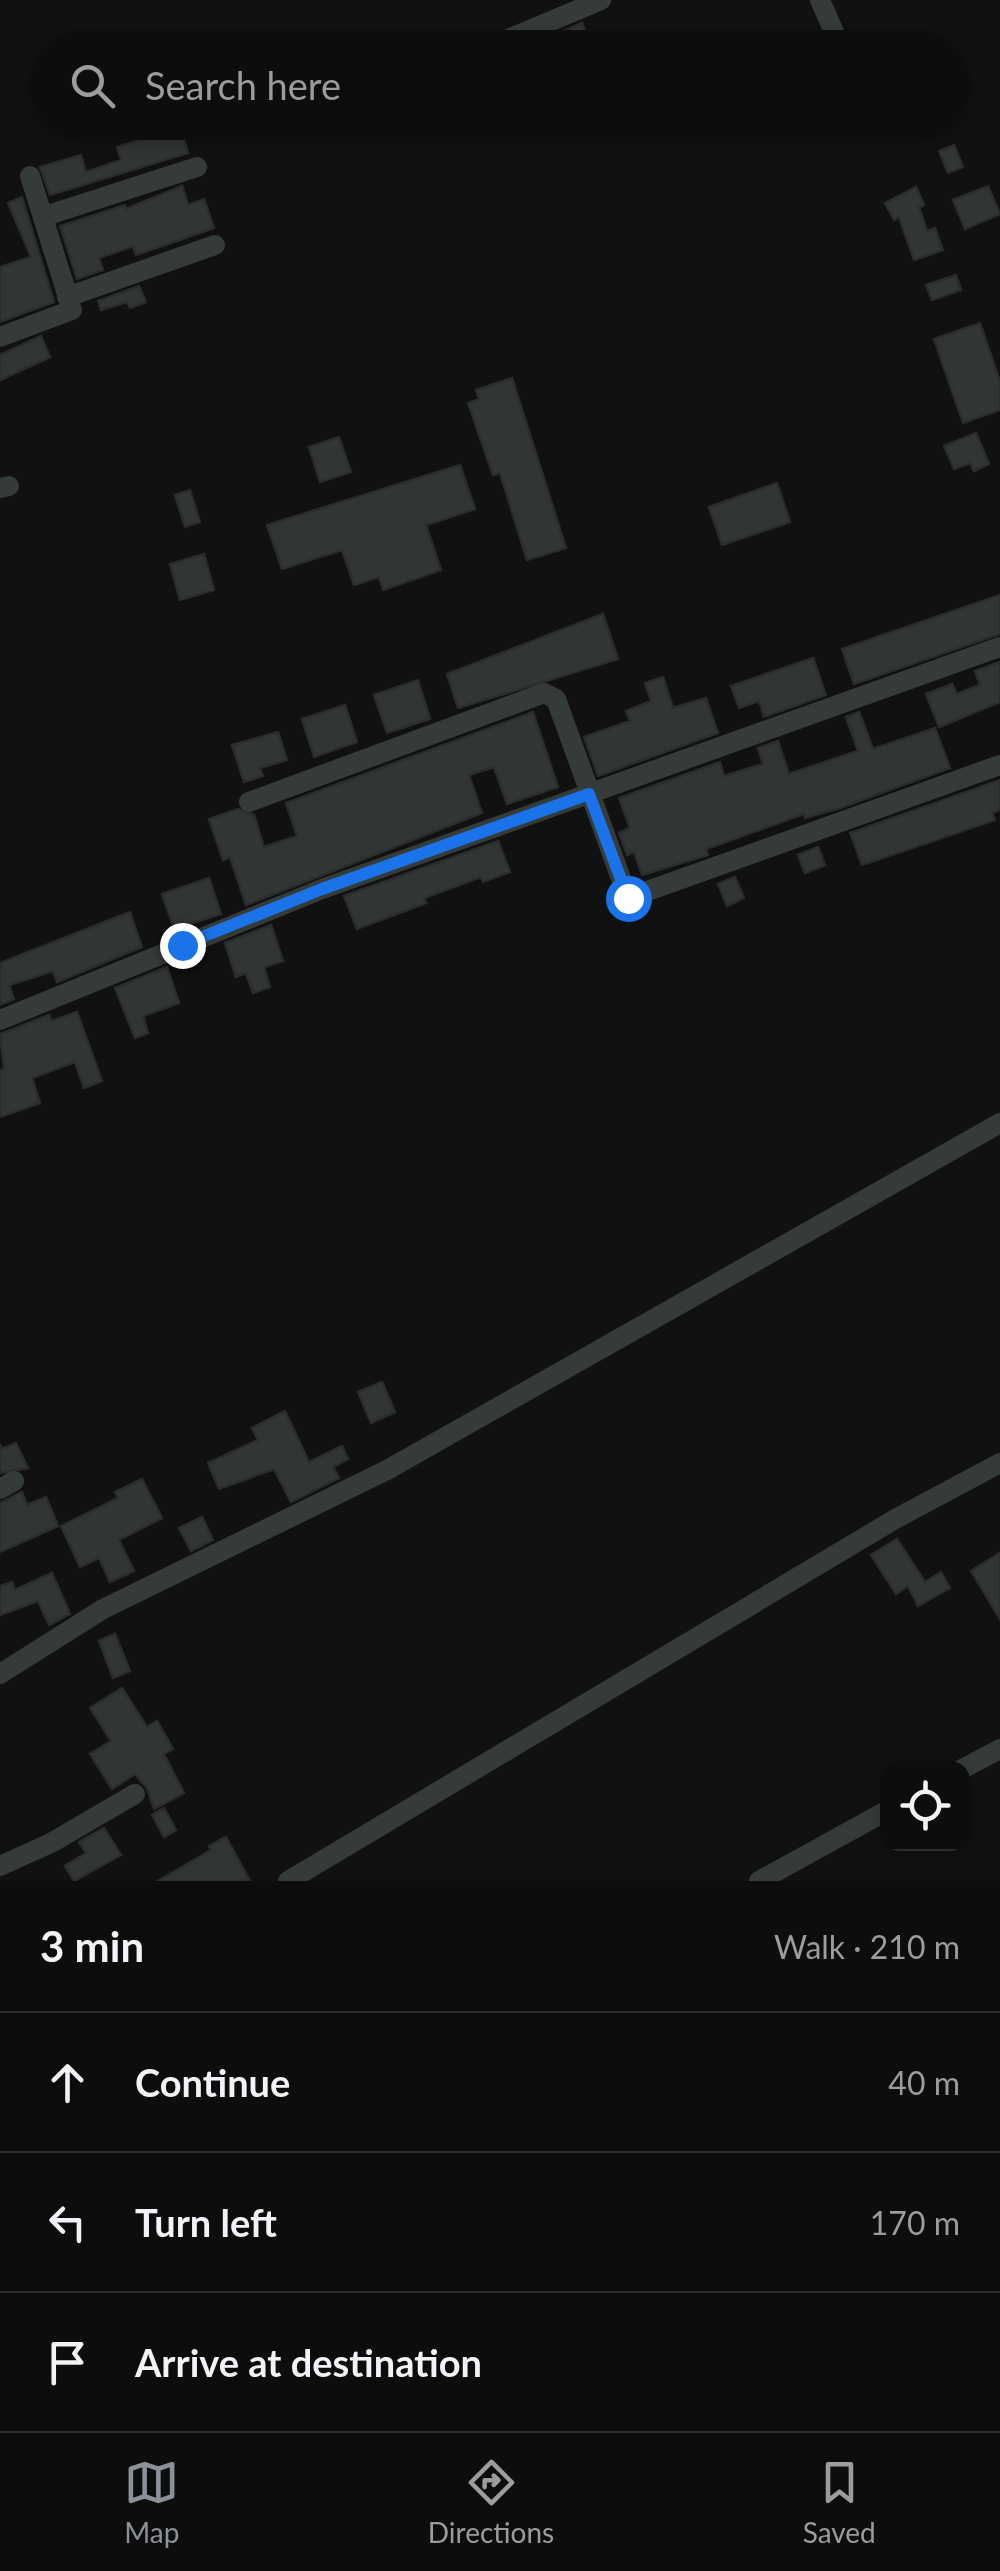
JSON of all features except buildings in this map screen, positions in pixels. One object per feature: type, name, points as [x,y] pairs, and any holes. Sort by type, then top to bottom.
[{"type":"street","points":[[529,30],[600,0]]},
{"type":"street","points":[[820,0],[834,30]]},
{"type":"street","points":[[45,216],[197,167]]},
{"type":"street","points":[[0,337],[72,310],[30,176]]},
{"type":"street","points":[[67,297],[215,245]]},
{"type":"street","points":[[0,1020],[322,889],[1000,647]]},
{"type":"street","points":[[249,802],[544,692],[556,699],[628,898],[1000,765]]},
{"type":"street","points":[[0,1674],[102,1609],[387,1470],[1000,1123]]},
{"type":"street","points":[[288,1881],[897,1518],[1000,1463]]},
{"type":"street","points":[[970,1765],[1000,1749]]},
{"type":"street","points":[[0,1866],[51,1844],[134,1794]]},
{"type":"street","points":[[759,1881],[880,1814]]},
{"type":"route","points":[[182,945],[322,889],[589,794],[628,898]]}]
